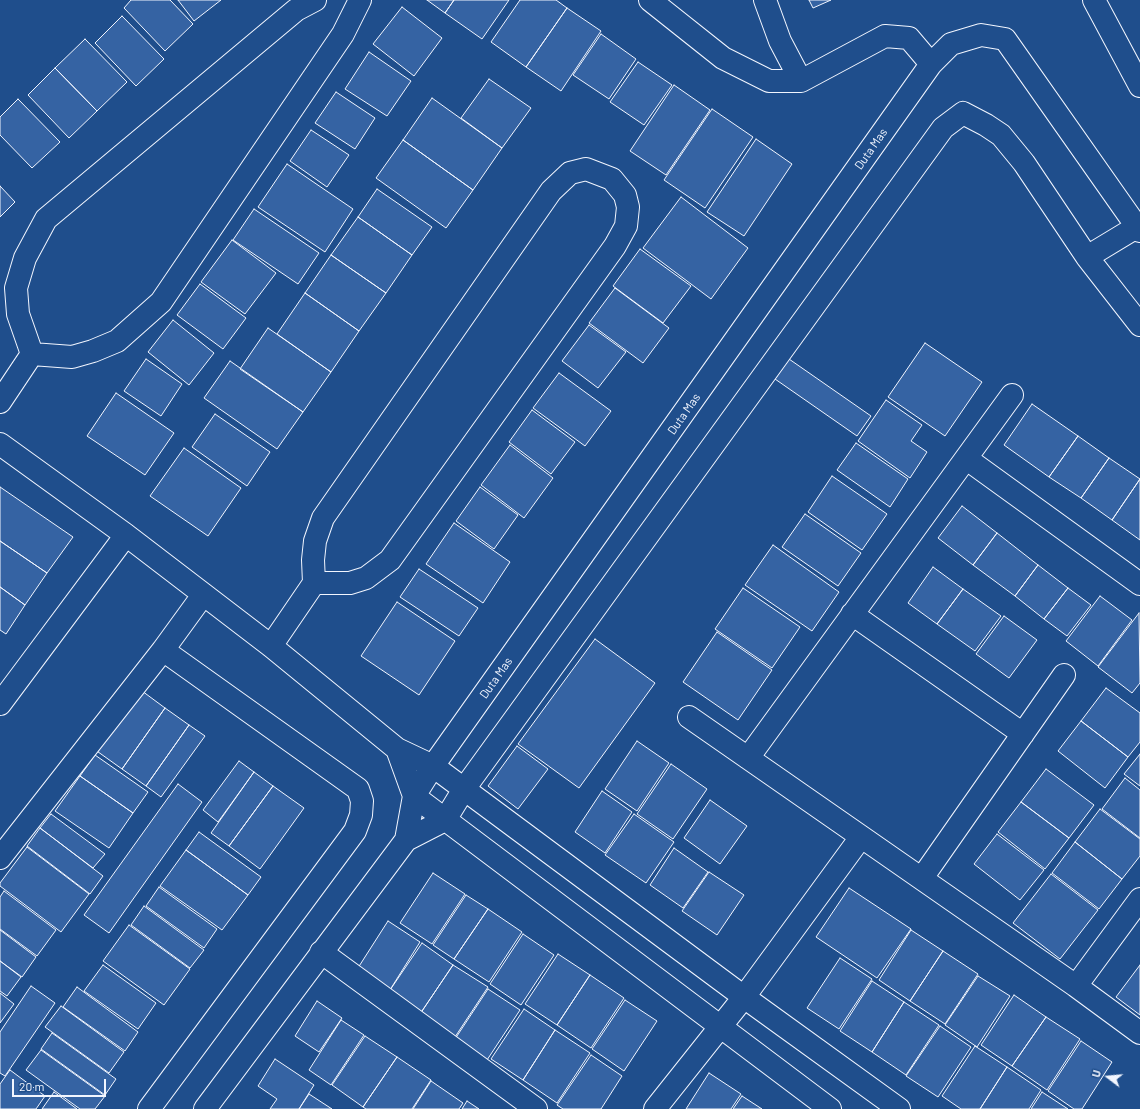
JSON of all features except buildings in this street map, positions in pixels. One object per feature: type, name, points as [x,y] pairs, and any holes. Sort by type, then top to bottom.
[{"type":"street","points":[[32,354],[18,314],[16,288],[25,258],[46,219],[296,10],[315,0]]},
{"type":"street","points":[[32,354],[72,357],[93,351],[118,341],[161,302],[343,34],[360,0]]},
{"type":"street","points":[[650,0],[723,58],[768,81],[801,81],[884,36],[909,38],[931,64]]},
{"type":"street","points":[[765,0],[780,41],[801,81]]},
{"type":"street","points":[[1094,0],[1140,86]]},
{"type":"street","name":"Duta Mas","points":[[406,840],[414,796],[433,766],[931,64],[951,44],[981,35],[1006,39],[1139,228]]},
{"type":"street","points":[[209,1107],[321,952],[406,840],[445,820],[464,789],[943,128],[963,113],[1001,135],[1024,163],[1087,257],[1140,325]]},
{"type":"street","points":[[272,646],[314,583],[313,560],[315,541],[323,518],[551,191],[570,173],[586,169],[612,179],[625,195],[628,207],[626,226],[615,246],[390,560],[366,578],[350,583],[314,583]]},
{"type":"street","points":[[1087,257],[1139,228]]},
{"type":"street","points":[[0,402],[32,354]]},
{"type":"street","points":[[748,758],[967,459],[1012,395]]},
{"type":"street","points":[[0,444],[126,535],[272,646],[397,749],[433,766],[744,997],[899,1109]]},
{"type":"street","points":[[967,459],[1140,584]]},
{"type":"street","points":[[0,704],[126,535]]},
{"type":"street","points":[[0,858],[203,595]]},
{"type":"street","points":[[852,614],[1023,734]]},
{"type":"street","points":[[149,1109],[355,831],[361,815],[362,801],[358,789],[162,650]]},
{"type":"street","points":[[922,878],[1064,675]]},
{"type":"street","points":[[689,717],[922,878],[1076,986],[1140,1033]]},
{"type":"street","points":[[397,749],[414,796],[830,1109]]},
{"type":"street","points":[[655,1109],[744,997],[861,836]]},
{"type":"street","points":[[1076,986],[1140,899]]},
{"type":"street","points":[[321,952],[536,1109]]}]
